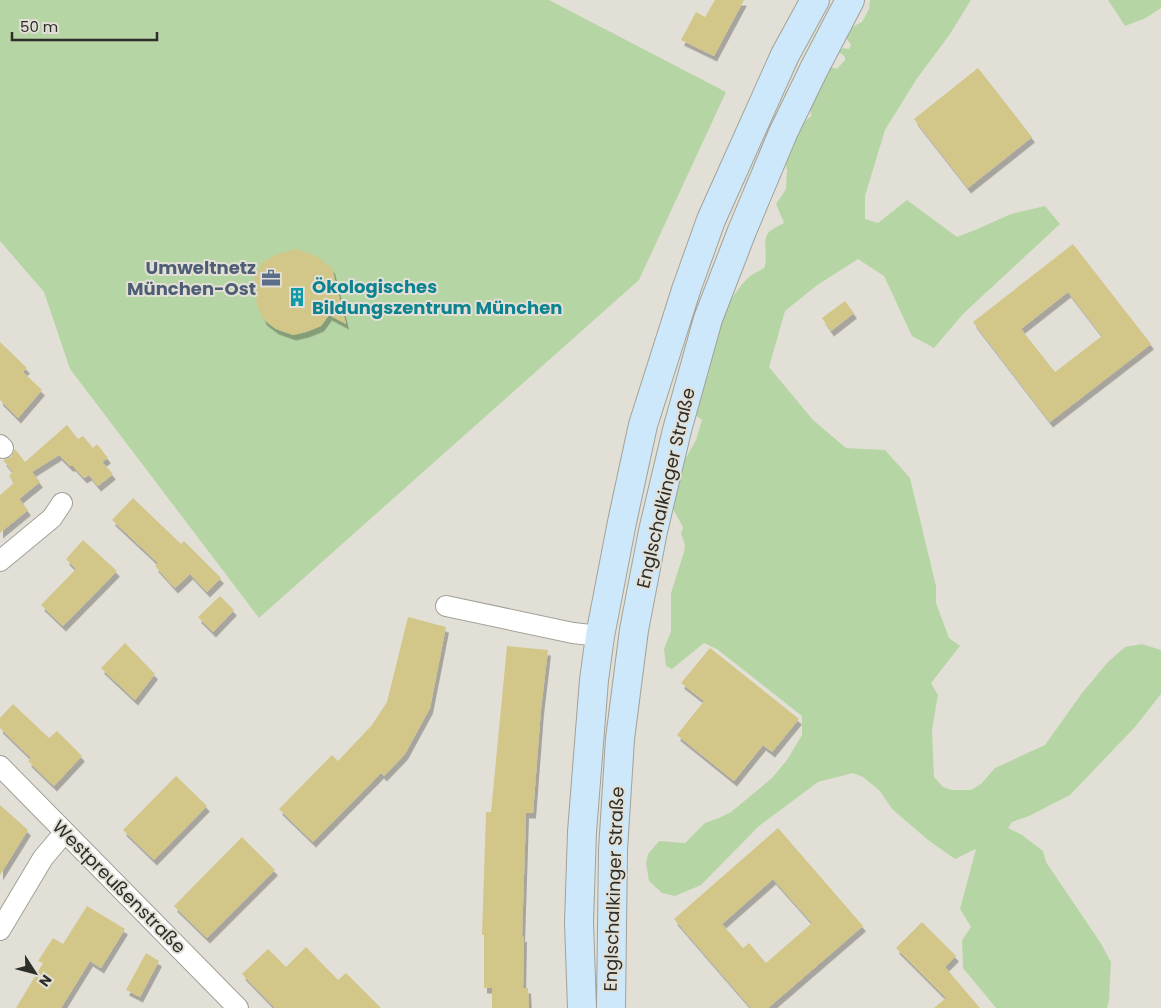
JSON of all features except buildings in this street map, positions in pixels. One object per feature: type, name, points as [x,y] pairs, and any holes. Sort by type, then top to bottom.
[{"type":"main road","name":"Englschalkinger Straße","points":[[582,1008],[580,922],[582,832],[594,680],[600,636],[643,425],[686,290],[711,220],[785,55],[815,0]]},
{"type":"main road","name":"Englschalkinger Straße","points":[[610,1008],[613,850],[620,739],[634,630],[653,531],[677,430],[712,310],[742,231],[783,133],[850,0]]},
{"type":"street","points":[[0,561],[52,518],[62,503]]},
{"type":"street","points":[[446,606],[600,636]]},
{"type":"street","name":"Westpreußenstraße","points":[[0,766],[238,1008]]},
{"type":"street","points":[[0,930],[42,858],[65,832]]},
{"type":"green space","points":[[0,0],[549,0],[726,92],[639,280],[259,618],[70,369],[44,292],[0,241]]},
{"type":"green space","points":[[870,0],[971,0],[950,34],[916,80],[885,130],[865,196],[865,219],[878,223],[907,200],[957,237],[1011,214],[1045,206],[1060,224],[963,314],[934,348],[912,336],[884,276],[858,259],[816,286],[785,311],[769,367],[813,420],[846,448],[885,450],[910,478],[936,586],[936,603],[949,638],[960,646],[931,683],[938,695],[932,730],[934,777],[943,787],[952,790],[971,790],[981,784],[995,768],[1045,745],[1082,693],[1108,662],[1125,647],[1142,644],[1161,650],[1161,694],[1135,727],[1070,795],[1029,816],[1012,822],[1008,828],[1022,835],[1043,851],[1046,862],[1100,942],[1111,962],[1107,1008],[996,1008],[963,968],[962,940],[971,927],[960,909],[976,849],[955,859],[928,840],[892,809],[880,791],[863,777],[853,773],[818,782],[759,826],[701,885],[675,896],[662,893],[649,881],[646,863],[648,854],[659,841],[685,843],[705,823],[731,812],[772,778],[787,760],[802,735],[802,716],[717,649],[704,643],[672,669],[666,666],[664,649],[671,631],[671,593],[685,545],[681,534],[683,527],[674,511],[671,492],[679,470],[696,440],[702,420],[695,415],[703,381],[709,374],[705,363],[710,348],[716,342],[719,325],[727,306],[738,289],[750,276],[764,268],[767,235],[772,229],[784,223],[776,204],[786,189],[787,170],[783,153],[795,131],[811,116],[810,103],[817,85],[823,85],[821,77],[827,66],[837,69],[845,60],[845,57],[839,52],[843,48],[849,49],[851,45],[844,37],[852,27],[862,22],[869,9]]},
{"type":"green space","points":[[1108,0],[1161,0],[1161,8],[1146,18],[1125,26]]},
{"type":"place","name":"Umweltnetz München-Ost","points":[[271,278]]},
{"type":"place","name":"Ökologisches Bildungszentrum München","points":[[297,297]]}]
